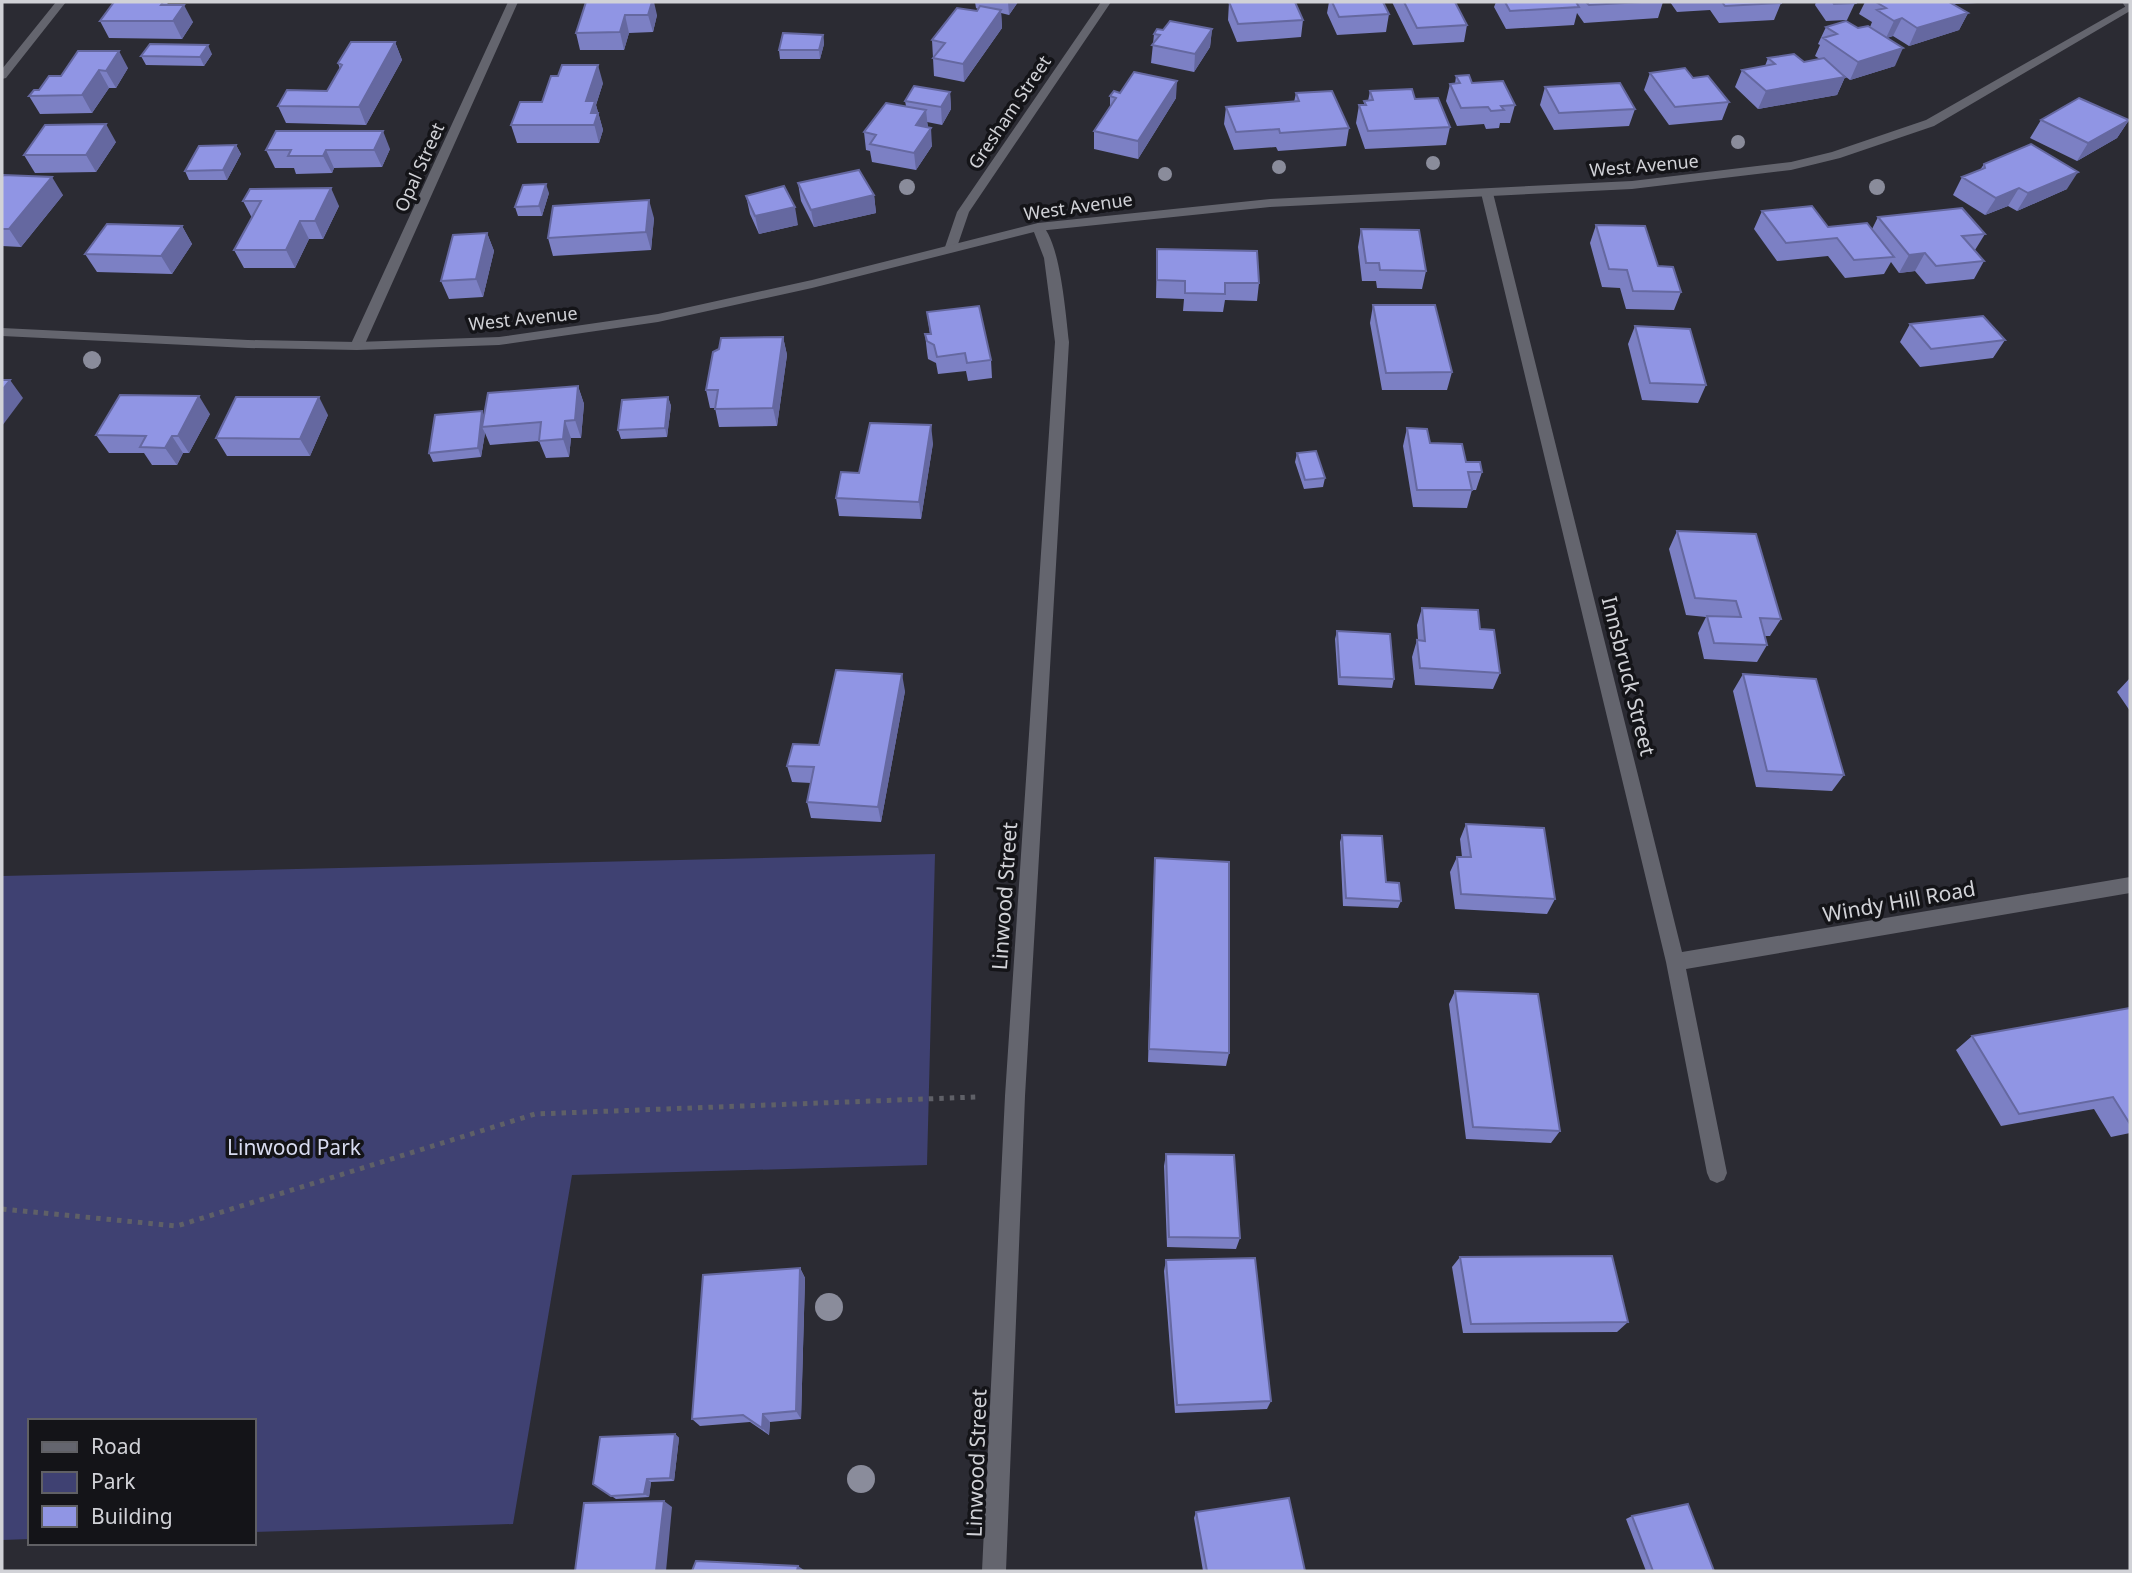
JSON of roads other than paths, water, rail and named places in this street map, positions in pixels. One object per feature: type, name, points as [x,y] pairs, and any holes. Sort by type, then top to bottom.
[{"type":"street","points":[[2,76],[61,2]]},
{"type":"street","name":"Opal Street","points":[[357,346],[513,2]]},
{"type":"street","name":"Gresham Street","points":[[951,247],[963,212],[1106,2]]},
{"type":"street","points":[[2127,2],[2130,6]]},
{"type":"street","name":"West Avenue","points":[[2,332],[248,344],[357,346],[499,341],[659,318],[812,284],[1038,227],[1270,203],[1686,180],[1791,166],[1836,156],[1930,123],[2130,6]]},
{"type":"street","name":"Innsbruck Street","points":[[1487,193],[1675,962],[1717,1173]]},
{"type":"street","name":"Linwood Street","points":[[995,1571],[1015,1096],[1062,342],[1051,258],[1038,227]]},
{"type":"street","name":"Windy Hill Road","points":[[1675,962],[2130,885]]},
{"type":"park label","name":"Linwood Park","points":[[294,1147]]}]
